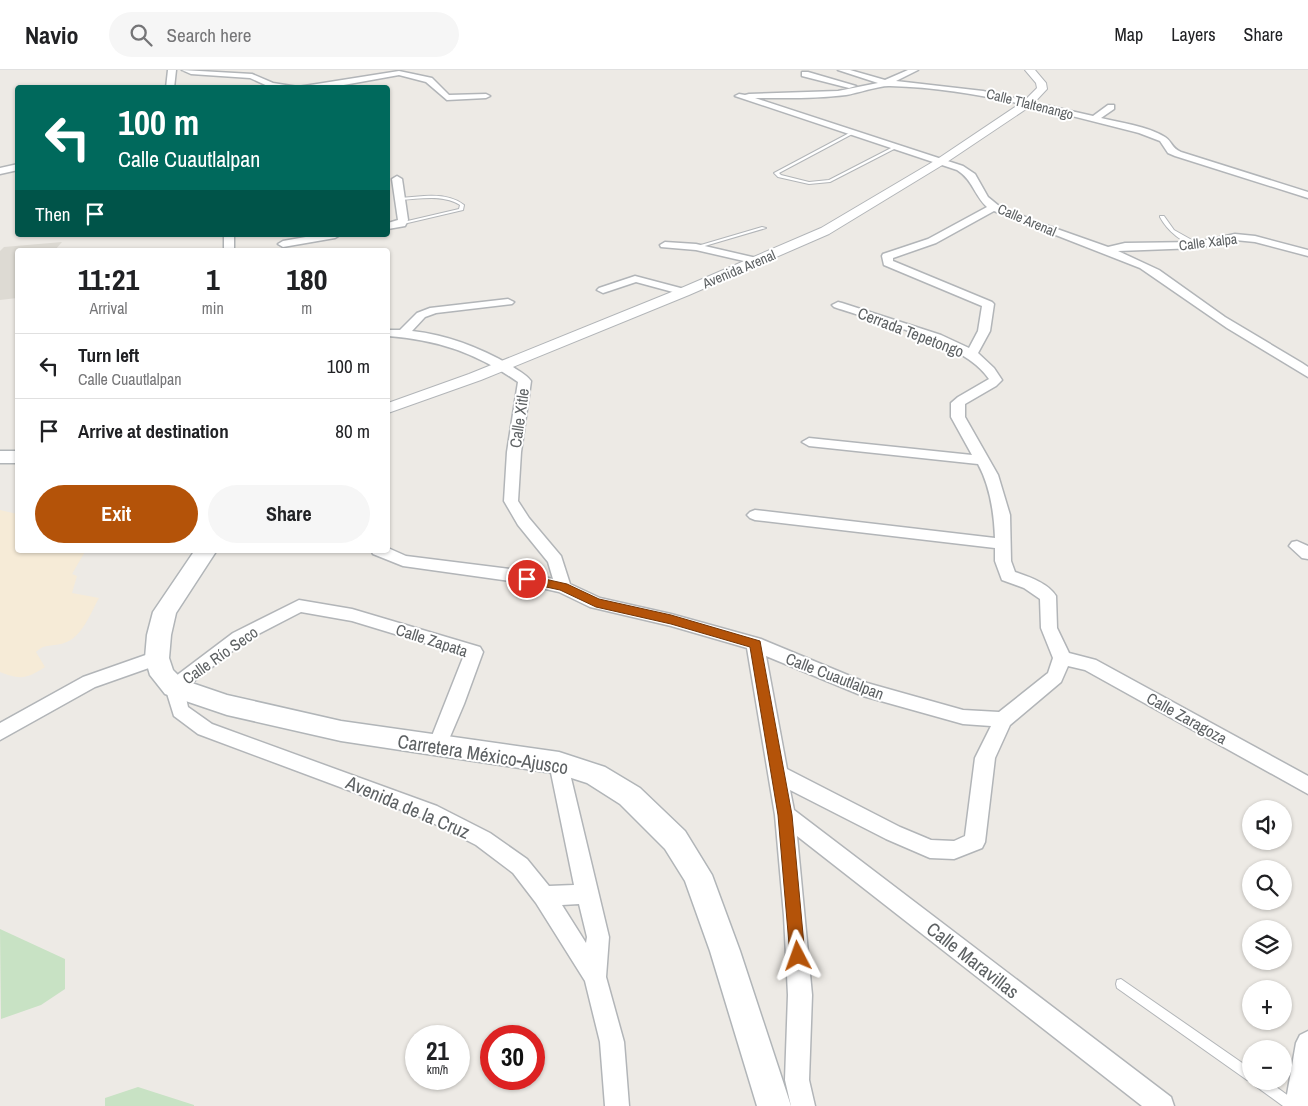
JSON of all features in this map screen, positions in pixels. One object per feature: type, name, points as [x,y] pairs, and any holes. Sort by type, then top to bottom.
[{"type":"main road","points":[[0,457],[15,457]]},
{"type":"main road","points":[[174,687],[162,675],[157,658],[165,612],[204,553]]},
{"type":"main road","name":"Carretera México-Ajusco","points":[[174,687],[226,705],[340,731],[559,763],[596,776],[630,796],[675,840],[697,875],[725,951],[774,1106]]},
{"type":"street","points":[[170,85],[172,70]]},
{"type":"street","points":[[186,70],[252,76],[272,85]]},
{"type":"street","points":[[842,70],[886,83],[914,70]]},
{"type":"street","name":"Avenida Arenal","points":[[390,407],[503,365],[684,292],[825,231],[940,162],[1028,103],[1042,89],[1041,82],[1030,70]]},
{"type":"street","points":[[329,85],[399,73],[422,76],[429,80],[447,98],[486,96]]},
{"type":"street","points":[[805,74],[864,89]]},
{"type":"street","name":"Calle Tlaltenango","points":[[739,96],[786,95],[876,88],[886,83],[959,89],[1028,103],[1154,135],[1163,139],[1172,151],[1178,154],[1308,195]]},
{"type":"street","name":"Calle Arenal","points":[[739,96],[854,132],[972,174],[984,197],[995,207],[1074,240],[1107,250],[1155,272],[1221,320],[1272,348],[1308,373]]},
{"type":"street","points":[[1093,120],[1108,110],[1122,116]]},
{"type":"street","points":[[0,171],[15,168]]},
{"type":"street","points":[[390,226],[401,224],[403,220],[397,179]]},
{"type":"street","points":[[971,354],[980,343],[987,327],[988,304],[888,263],[887,256],[932,241],[995,207]]},
{"type":"street","points":[[278,247],[288,237]]},
{"type":"street","points":[[278,247],[326,237]]},
{"type":"street","name":"Calle Xalpa","points":[[1107,250],[1125,246],[1197,244],[1235,237],[1255,239],[1308,253]]},
{"type":"street","points":[[665,245],[696,247],[757,261]]},
{"type":"street","points":[[603,290],[635,279],[684,292]]},
{"type":"street","points":[[404,332],[421,315],[434,310],[508,302]]},
{"type":"street","name":"Cerrada Tepetongo","points":[[838,305],[937,338],[971,354],[986,367],[996,380],[985,389],[969,394],[958,403],[958,417],[991,475],[1002,515],[1003,561],[1008,576],[1030,584],[1048,596],[1049,628],[1062,658]]},
{"type":"street","name":"Calle Xitle","points":[[390,333],[404,332],[452,343],[480,353],[503,365],[525,381],[514,452],[511,501],[523,521],[555,560],[563,587]]},
{"type":"street","points":[[809,442],[983,460]]},
{"type":"street","points":[[755,515],[1002,544]]},
{"type":"street","name":"Calle Cuautlalpan","points":[[386,553],[402,561],[510,575],[563,587],[596,603],[671,620],[755,644],[863,689],[962,717],[1004,720]]},
{"type":"street","name":"Calle Río Seco","points":[[174,687],[239,637],[299,606],[352,615]]},
{"type":"street","name":"Calle Zapata","points":[[352,615],[474,652],[437,746]]},
{"type":"street","points":[[755,644],[785,815],[795,916],[800,996],[797,1080],[803,1106]]},
{"type":"street","points":[[0,732],[89,682],[157,658]]},
{"type":"street","points":[[778,774],[893,833],[930,849],[954,850],[976,842],[985,758],[1004,720],[1055,677],[1062,658]]},
{"type":"street","name":"Calle Zaragoza","points":[[1062,658],[1090,665],[1308,786]]},
{"type":"street","name":"Avenida de la Cruz","points":[[174,687],[180,712],[205,728],[430,812],[483,839],[520,866],[544,896],[595,977],[612,1042],[617,1106]]},
{"type":"street","points":[[559,763],[598,937],[595,977]]},
{"type":"street","name":"Calle Maravillas","points":[[785,815],[1162,1106]]},
{"type":"street","points":[[544,896],[587,894]]},
{"type":"street","points":[[1297,1106],[1308,1057],[1308,1043]]},
{"type":"lane","points":[[854,132],[776,173],[780,176],[809,183],[830,181],[896,147]]},
{"type":"lane","points":[[400,199],[449,197],[457,200],[462,205],[461,210],[401,224]]},
{"type":"lane","points":[[1162,217],[1167,227],[1174,234],[1197,244]]},
{"type":"lane","points":[[696,247],[764,228]]},
{"type":"lane","points":[[1121,984],[1242,1070]]},
{"type":"lane","points":[[1271,1090],[1293,1106]]},
{"type":"shaded area","points":[[62,242],[57,248],[15,248],[15,298],[0,300],[0,251],[4,247]]},
{"type":"green space","points":[[0,929],[65,959],[65,989],[41,1005],[1,1019]]},
{"type":"green space","points":[[138,1087],[194,1106],[105,1106],[105,1098]]},
{"type":"sand","points":[[0,510],[15,514],[15,553],[84,553],[72,574],[77,576],[72,593],[99,598],[76,636],[64,643],[46,646],[36,652],[45,667],[23,677],[0,672]]},
{"type":"route","points":[[527,579],[563,587],[596,603],[671,620],[755,644],[785,815],[798,956]]}]
